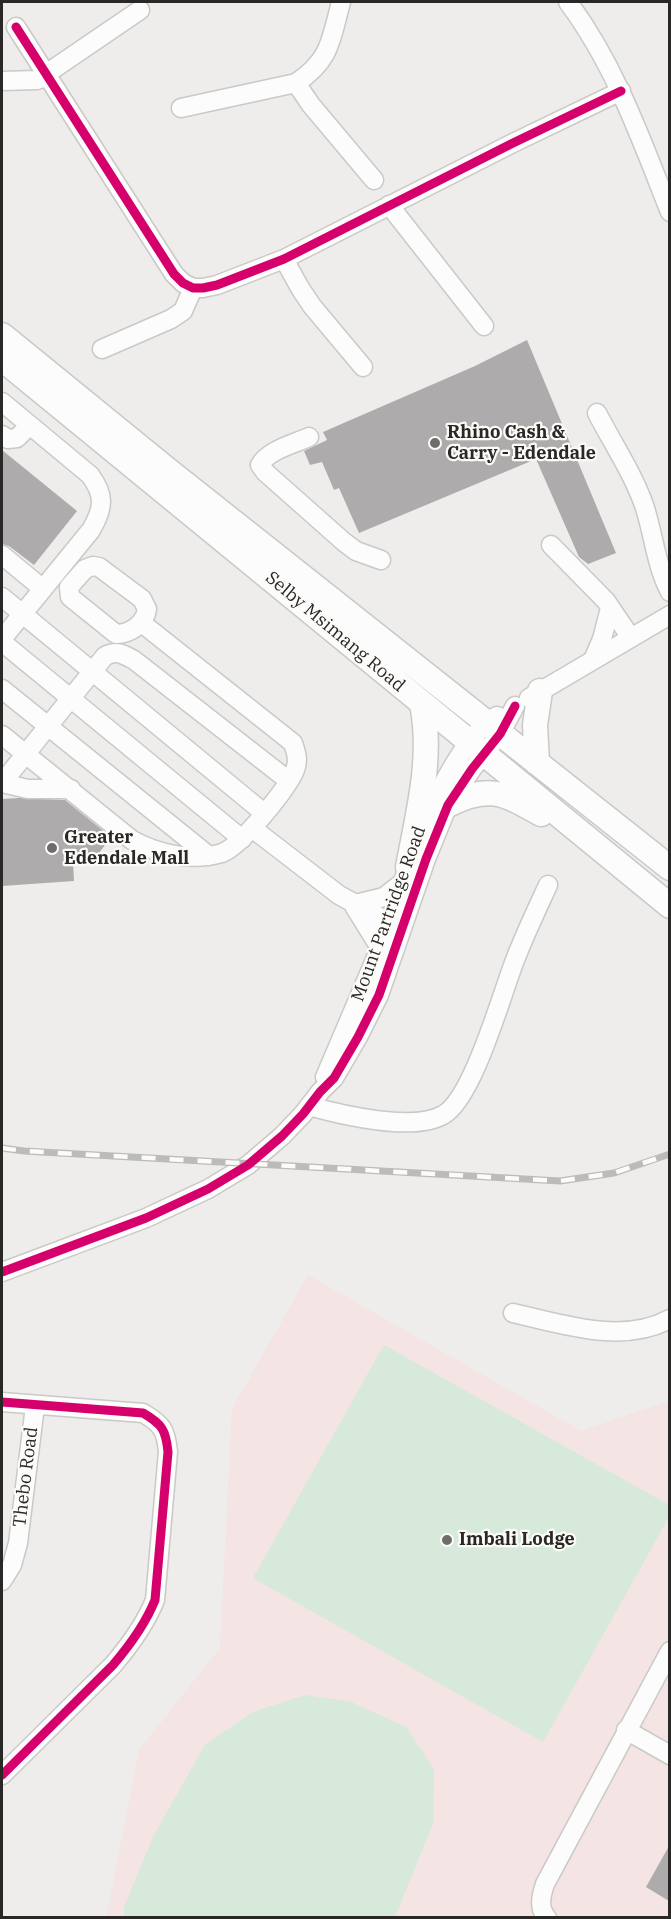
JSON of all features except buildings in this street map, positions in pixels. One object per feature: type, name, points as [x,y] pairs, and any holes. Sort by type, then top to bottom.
[{"type":"main road","name":"Selby Msimang Road","points":[[2,335],[669,868]]},
{"type":"main road","name":"Selby Msimang Road","points":[[2,359],[669,906]]},
{"type":"main road","points":[[537,763],[535,725],[540,692]]},
{"type":"main road","points":[[406,874],[426,759],[427,727],[422,704]]},
{"type":"main road","points":[[448,805],[478,792],[500,794],[516,800],[585,838]]},
{"type":"street","points":[[182,108],[296,83],[319,65],[327,52],[341,2]]},
{"type":"street","points":[[568,2],[588,29],[621,91],[669,212]]},
{"type":"street","points":[[2,81],[37,81],[140,10]]},
{"type":"street","points":[[16,27],[174,274],[183,283],[193,288],[217,285],[284,258],[621,91]]},
{"type":"street","points":[[296,83],[311,105],[374,180]]},
{"type":"street","points":[[389,205],[484,326]]},
{"type":"street","points":[[284,258],[312,306],[363,367]]},
{"type":"street","points":[[102,349],[171,319],[183,311],[193,288]]},
{"type":"street","points":[[2,402],[90,475],[99,486],[102,498],[100,511],[91,530],[2,641],[70,700],[247,834],[353,903],[396,926]]},
{"type":"street","points":[[597,413],[645,509],[656,558],[669,592]]},
{"type":"street","points":[[2,435],[8,439],[17,438],[29,426]]},
{"type":"street","points":[[309,437],[271,454],[260,465],[344,543],[356,551],[381,560]]},
{"type":"street","points":[[550,545],[595,590],[631,638]]},
{"type":"street","points":[[2,555],[43,589]]},
{"type":"street","points":[[2,597],[264,813]]},
{"type":"street","points":[[612,611],[638,620],[665,618]]},
{"type":"street","points":[[593,660],[612,611]]},
{"type":"street","name":"Mount Partridge Road","points":[[2,1272],[146,1218],[208,1189],[248,1165],[282,1136],[334,1078],[379,995],[406,874],[436,795],[493,728],[515,706],[665,618]]},
{"type":"street","points":[[2,735],[132,840],[150,850],[170,855],[209,856],[225,852],[247,834],[289,781],[296,768],[297,756],[292,743],[148,628]]},
{"type":"street","points":[[71,789],[28,789],[2,783],[114,643],[120,652],[134,660],[289,781]]},
{"type":"street","points":[[2,689],[209,856]]},
{"type":"street","name":"Mount Partridge Road","points":[[315,1099],[380,948],[396,926],[448,805],[472,769],[478,748]]},
{"type":"street","points":[[353,903],[384,897],[406,874]]},
{"type":"street","points":[[315,1099],[341,1115],[418,1121],[445,1114],[464,1092],[470,1081],[498,1011],[514,961],[548,885]]},
{"type":"street","points":[[353,903],[380,948]]},
{"type":"street","points":[[513,1313],[563,1325],[623,1332],[645,1330],[669,1319]]},
{"type":"street","points":[[2,1402],[143,1413],[161,1426],[166,1437],[168,1452],[155,1600],[148,1617],[129,1647],[113,1665],[2,1775]]},
{"type":"street","name":"Thebo Road","points":[[2,1581],[12,1565],[9,1551],[35,1406]]},
{"type":"street","points":[[547,1917],[541,1906],[545,1884],[669,1651]]},
{"type":"street","points":[[626,1730],[669,1755]]},
{"type":"shaded area","name":"Imbali Lodge","points":[[308,1275],[581,1431],[669,1401],[669,1917],[106,1918],[139,1750],[220,1648],[232,1409]]},
{"type":"green space","points":[[384,1345],[669,1505],[669,1517],[543,1742],[253,1578]]},
{"type":"green space","points":[[305,1695],[351,1702],[406,1727],[434,1769],[433,1823],[395,1917],[124,1917],[124,1907],[154,1835],[205,1745],[253,1712]]},
{"type":"railway","points":[[2,1148],[560,1181],[614,1173],[670,1154]]},
{"type":"cycle path","points":[[16,27],[174,274],[183,283],[193,288],[217,285],[284,259],[621,91]]},
{"type":"cycle path","points":[[2,1272],[146,1218],[208,1189],[248,1165],[282,1136],[303,1114],[334,1078],[379,995],[426,859],[448,805],[472,769],[500,734],[515,706]]},
{"type":"cycle path","points":[[2,1402],[143,1413],[162,1428],[168,1452],[155,1600],[147,1618],[113,1665],[2,1775]]},
{"type":"place","name":"Rhino Cash & Carry - Edendale","points":[[435,443]]},
{"type":"place","name":"Greater Edendale Mall","points":[[52,848]]},
{"type":"place","name":"Imbali Lodge","points":[[447,1540]]}]
